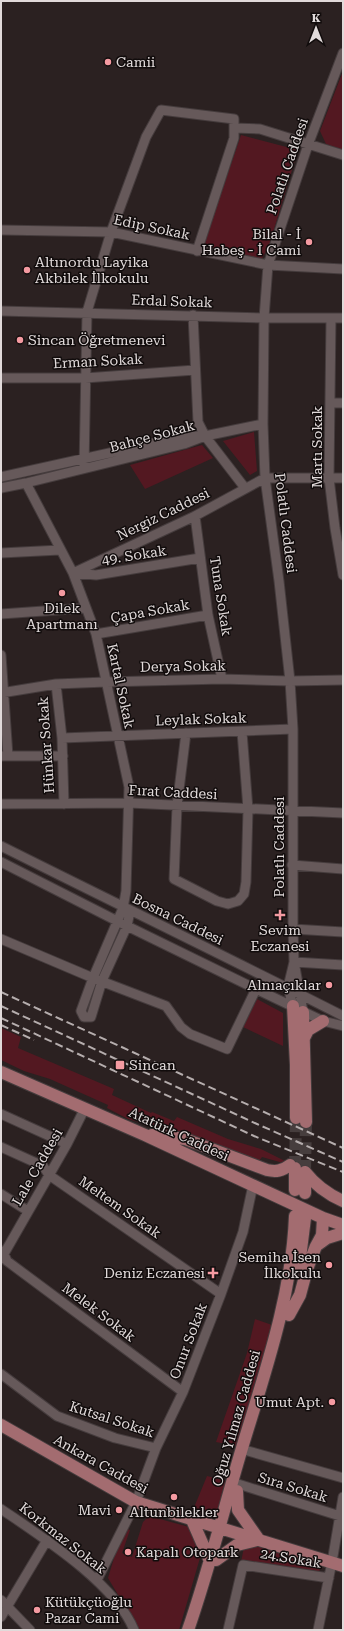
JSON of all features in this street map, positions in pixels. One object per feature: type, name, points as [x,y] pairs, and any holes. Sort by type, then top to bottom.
[{"type":"main road","points":[[298,1009],[304,1038],[301,1120],[296,1065],[298,1009]]},
{"type":"main road","points":[[304,1038],[308,1030],[322,1021]]},
{"type":"main road","name":"Atatürk Caddesi","points":[[1,1072],[145,1135],[279,1196],[323,1218],[343,1225]]},
{"type":"main road","points":[[145,1135],[163,1135],[185,1139],[271,1171],[297,1168]]},
{"type":"main road","points":[[297,1168],[300,1192]]},
{"type":"main road","points":[[297,1168],[326,1193],[343,1201]]},
{"type":"main road","points":[[279,1196],[286,1207],[289,1219],[289,1238],[281,1288],[284,1315]]},
{"type":"main road","points":[[284,1315],[300,1217]]},
{"type":"main road","points":[[284,1315],[300,1295],[307,1269],[322,1235],[323,1218]]},
{"type":"main road","points":[[316,1246],[327,1238],[343,1233]]},
{"type":"main road","name":"Oğuz Yılmaz Caddesi","points":[[224,1526],[238,1488],[284,1315]]},
{"type":"main road","name":"Oğuz Yılmaz Caddesi","points":[[224,1526],[284,1315]]},
{"type":"main road","name":"Ankara Caddesi","points":[[1,1425],[136,1502],[192,1520],[224,1526],[259,1540],[338,1564]]},
{"type":"main road","points":[[213,1560],[237,1545],[259,1540],[238,1510],[238,1488]]},
{"type":"main road","points":[[192,1520],[213,1560],[195,1630]]},
{"type":"main road","points":[[188,1630],[224,1526]]},
{"type":"street","name":"Polatlı Caddesi","points":[[298,1009],[288,987],[294,962],[292,865],[293,729],[290,681],[265,478],[263,424],[264,318],[268,265],[308,145],[343,53]]},
{"type":"street","points":[[84,464],[87,312],[111,232],[146,137],[161,110],[234,119],[234,138],[197,251]]},
{"type":"street","points":[[234,128],[260,129],[343,155]]},
{"type":"street","name":"Edip Sokak","points":[[1,230],[111,232],[268,265],[343,269]]},
{"type":"street","name":"Erdal Sokak","points":[[1,311],[87,312],[264,318],[343,318]]},
{"type":"street","points":[[193,315],[198,422],[205,436],[245,488]]},
{"type":"street","name":"Martı Sokak","points":[[331,318],[329,478],[339,528],[343,575]]},
{"type":"street","name":"Erman Sokak","points":[[1,378],[85,378],[195,370]]},
{"type":"street","points":[[330,403],[343,403]]},
{"type":"street","name":"Bahçe Sokak","points":[[1,477],[84,464],[184,444],[205,436],[263,424]]},
{"type":"street","name":"Bahçe Sokak","points":[[1,488],[26,483],[84,464]]},
{"type":"street","points":[[265,478],[343,478]]},
{"type":"street","name":"Nergiz Caddesi","points":[[73,573],[195,516],[265,478]]},
{"type":"street","name":"Kartal Sokak","points":[[26,483],[73,573],[96,634],[129,787],[126,891],[127,926],[97,979]]},
{"type":"street","name":"Tuna Sokak","points":[[195,516],[208,615],[222,679]]},
{"type":"street","points":[[1,553],[60,550]]},
{"type":"street","name":"49. Sokak","points":[[73,573],[96,575],[200,558]]},
{"type":"street","points":[[1,614],[86,608]]},
{"type":"street","name":"Çapa Sokak","points":[[96,634],[208,615]]},
{"type":"street","points":[[1,655],[4,756],[63,756]]},
{"type":"street","name":"Derya Sokak","points":[[3,693],[56,684],[106,682],[222,679],[290,681],[343,680]]},
{"type":"street","name":"Hünkar Sokak","points":[[56,684],[62,738],[64,804]]},
{"type":"street","name":"Leylak Sokak","points":[[62,738],[293,729]]},
{"type":"street","points":[[186,733],[177,806],[174,879],[217,901],[228,904],[238,901],[244,894],[246,882],[248,809],[242,732]]},
{"type":"street","name":"Fırat Caddesi","points":[[1,804],[129,803],[343,813]]},
{"type":"street","name":"Bosna Caddesi","points":[[1,846],[288,987],[343,1016]]},
{"type":"street","name":"Bosna Caddesi","points":[[1,862],[127,926],[322,1021],[343,1026]]},
{"type":"street","points":[[292,865],[343,869]]},
{"type":"street","points":[[97,979],[116,920],[127,909]]},
{"type":"street","points":[[293,930],[343,932]]},
{"type":"street","points":[[1,939],[166,1006],[181,1027],[190,1034],[227,1048],[256,989]]},
{"type":"street","points":[[298,1009],[299,994],[294,962],[343,965]]},
{"type":"street","name":"Lale Caddesi","points":[[2,1255],[67,1144],[85,1108]]},
{"type":"street","points":[[1,1114],[67,1144]]},
{"type":"street","name":"Meltem Sokak","points":[[1,1147],[43,1166],[49,1175],[221,1294]]},
{"type":"street","name":"Onur Sokak","points":[[97,1580],[136,1502],[156,1448],[183,1392],[243,1232],[254,1185]]},
{"type":"street","points":[[1,1194],[28,1211]]},
{"type":"street","name":"Melek Sokak","points":[[2,1255],[7,1261],[183,1392]]},
{"type":"street","name":"Kutsal Sokak","points":[[1,1374],[57,1416],[115,1438],[156,1448]]},
{"type":"street","points":[[248,1451],[343,1478]]},
{"type":"street","name":"Sıra Sokak","points":[[238,1488],[340,1516]]},
{"type":"street","points":[[318,1630],[329,1578],[338,1564],[340,1516],[343,1497]]},
{"type":"street","name":"Korkmaz Sokak","points":[[1,1508],[47,1540],[97,1580],[120,1606],[132,1623],[134,1630]]},
{"type":"street","points":[[1,1617],[4,1603],[47,1540]]},
{"type":"street","name":"24.Sokak","points":[[228,1630],[243,1565],[329,1578]]},
{"type":"street","points":[[4,1603],[30,1630]]},
{"type":"shaded area","points":[[343,71],[343,150],[326,144],[320,131]]},
{"type":"shaded area","points":[[241,135],[298,150],[269,246],[261,260],[210,249],[203,246]]},
{"type":"shaded area","points":[[254,432],[257,471],[250,475],[223,441]]},
{"type":"shaded area","points":[[202,445],[213,458],[145,489],[130,465]]},
{"type":"shaded area","points":[[257,999],[283,1013],[283,1046],[243,1027]]},
{"type":"shaded area","points":[[1,1028],[21,1037],[18,1048],[114,1089],[112,1095],[151,1113],[152,1112],[174,1121],[177,1117],[228,1139],[261,1149],[285,1161],[283,1163],[262,1157],[259,1161],[181,1134],[128,1119],[107,1108],[108,1105],[50,1079],[24,1071],[1,1060]]},
{"type":"shaded area","points":[[255,1319],[272,1325],[254,1391],[236,1446],[216,1442],[247,1353]]},
{"type":"shaded area","points":[[207,1476],[227,1481],[218,1514],[213,1516],[193,1510]]},
{"type":"shaded area","points":[[149,1516],[189,1527],[202,1551],[179,1630],[139,1630],[108,1578],[117,1548],[127,1529],[130,1530],[122,1553],[132,1557],[143,1522]]},
{"type":"shaded area","points":[[252,1545],[321,1563],[319,1574],[241,1562],[244,1547]]},
{"type":"tunnel","points":[[295,1168],[296,1118]]},
{"type":"tunnel","points":[[305,1172],[306,1122]]},
{"type":"railway","points":[[1,992],[343,1148]]},
{"type":"railway","points":[[1,1006],[343,1162]]},
{"type":"railway","points":[[1,1018],[254,1136],[343,1172]]},
{"type":"railway","points":[[1,1025],[34,1040]]},
{"type":"place","name":"Camii","points":[[108,62]]},
{"type":"place","name":"Bilal - İ Habeş - İ Cami","points":[[309,242]]},
{"type":"place","name":"Altınordu Layika Akbilek İlkokulu","points":[[27,270]]},
{"type":"place","name":"Sincan Öğretmenevi","points":[[20,340]]},
{"type":"place","name":"Dilek Apartmanı","points":[[62,593]]},
{"type":"place","name":"Sevim Eczanesi","points":[[280,915]]},
{"type":"place","name":"Alnıaçıklar","points":[[329,985]]},
{"type":"place","name":"Sincan","points":[[120,1065]]},
{"type":"place","name":"Semiha İsen İlkokulu","points":[[329,1265]]},
{"type":"place","name":"Deniz Eczanesi","points":[[213,1273]]},
{"type":"place","name":"Umut Apt.","points":[[332,1402]]},
{"type":"place","name":"Altunbilekler","points":[[174,1497]]},
{"type":"place","name":"Mavi","points":[[119,1510]]},
{"type":"place","name":"Kapalı Otopark","points":[[128,1552]]},
{"type":"place","name":"Kütükçüoğlu Pazar Cami","points":[[37,1610]]}]
